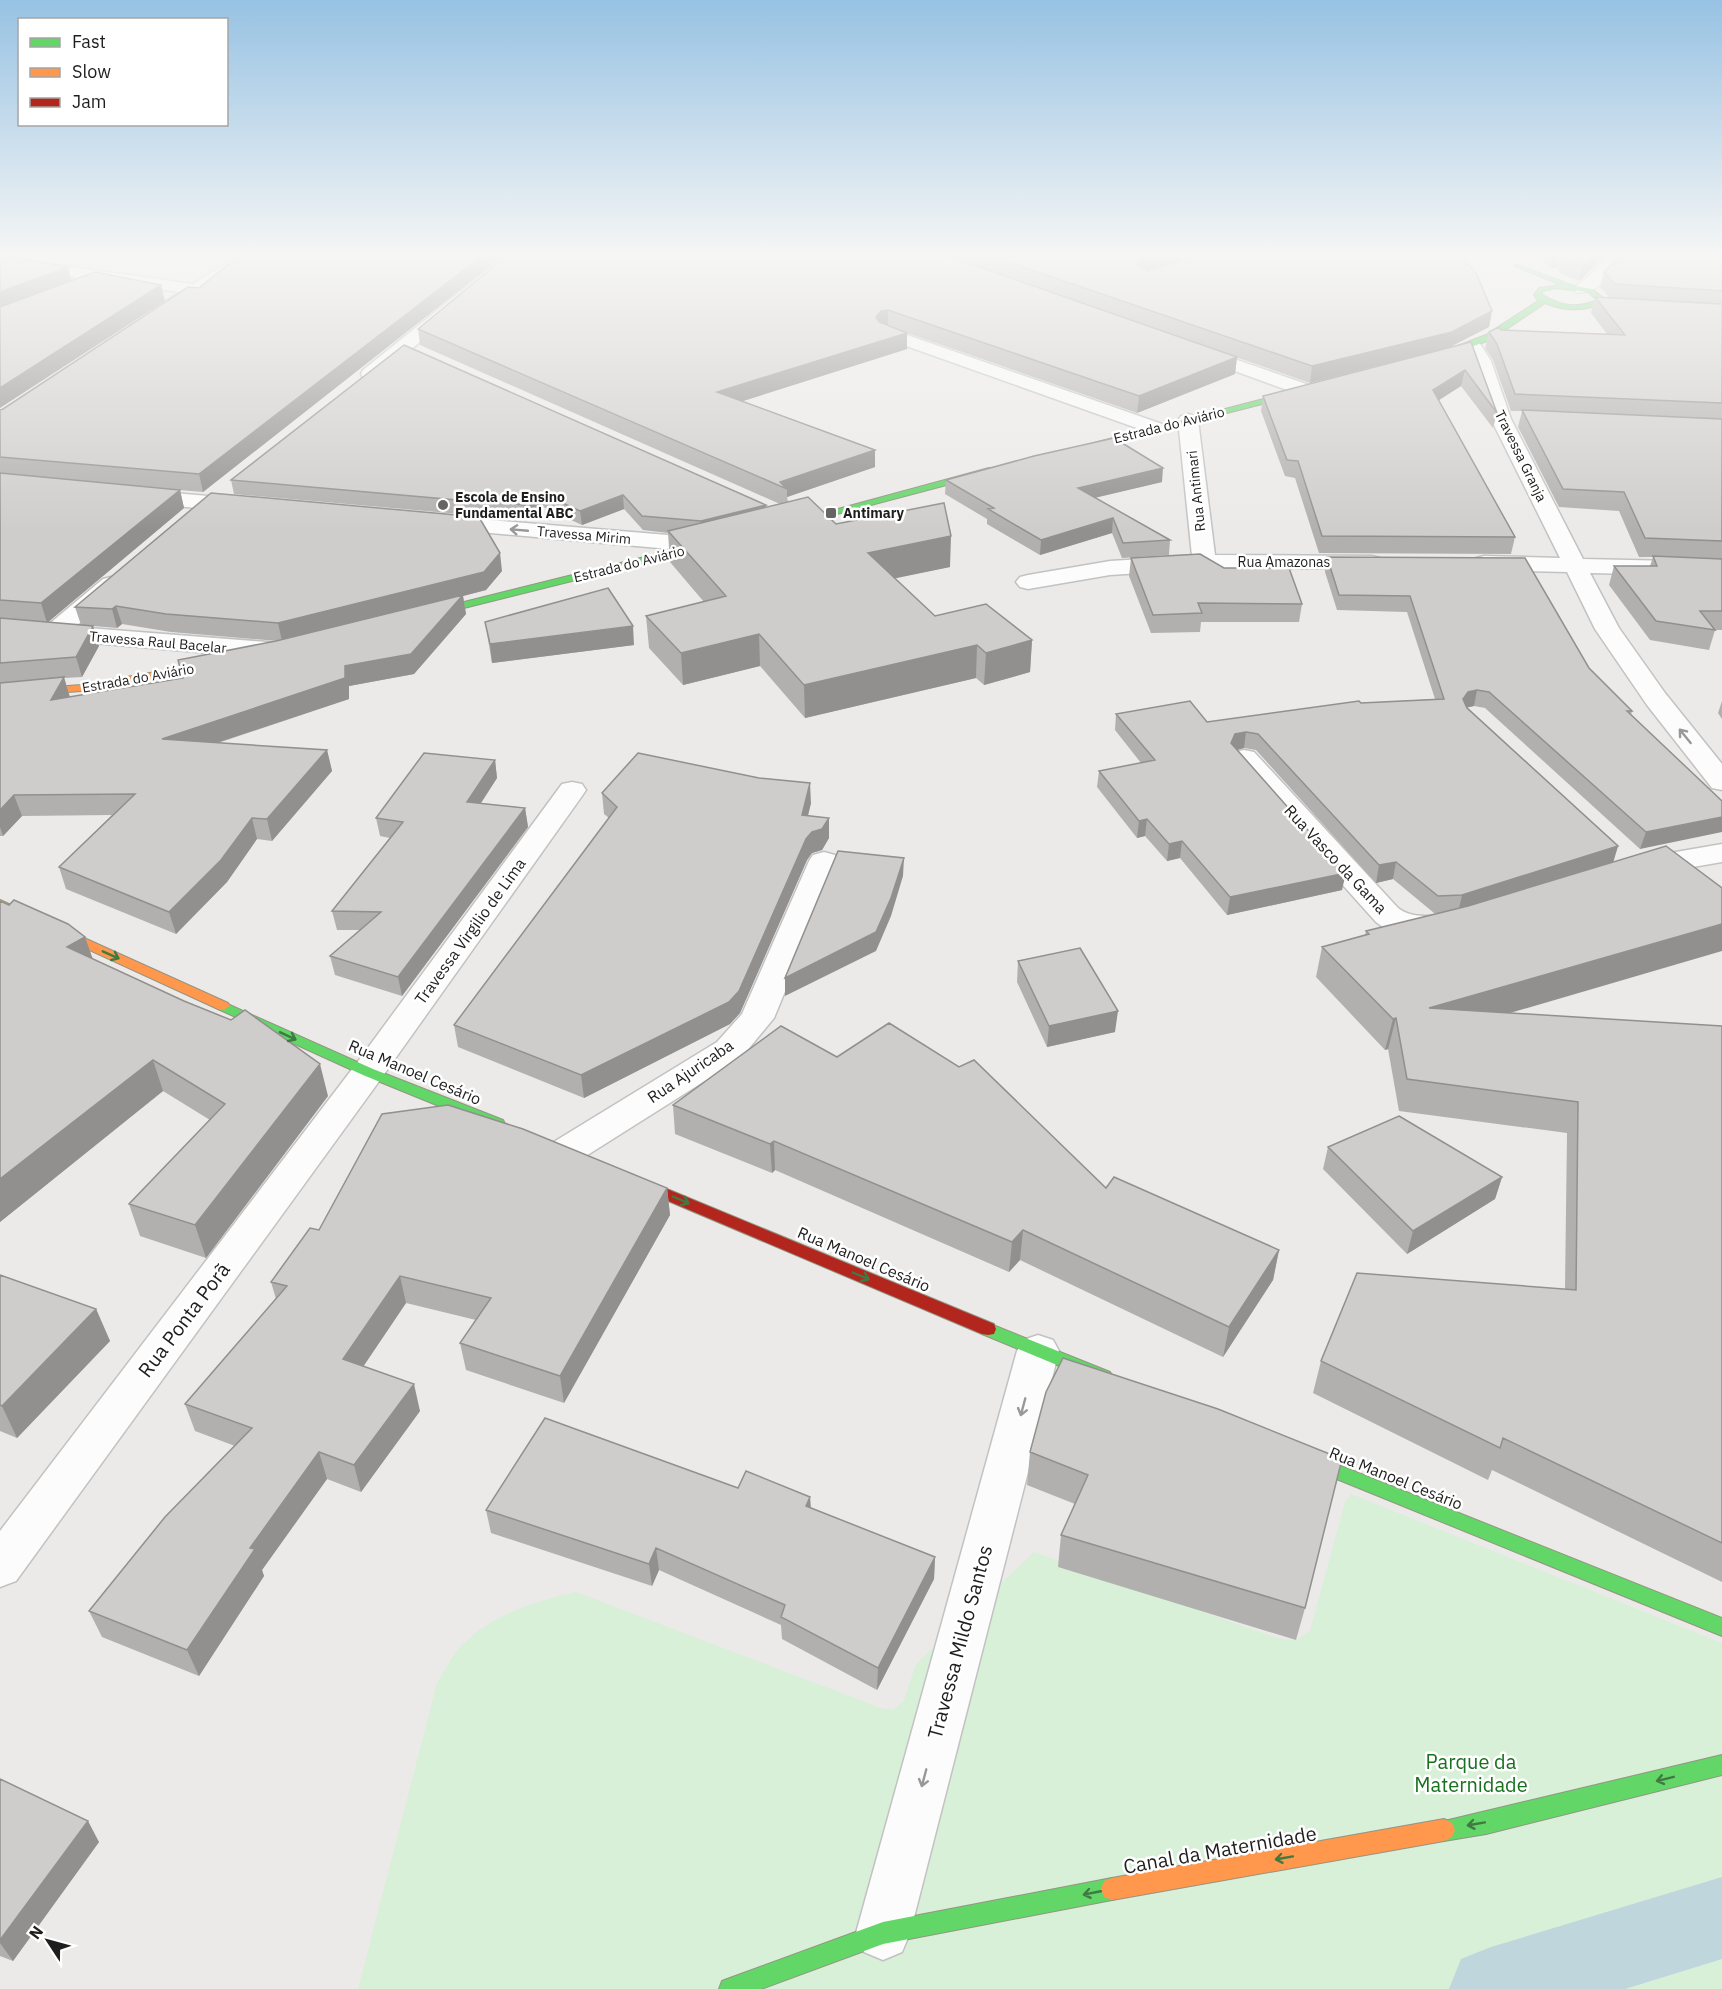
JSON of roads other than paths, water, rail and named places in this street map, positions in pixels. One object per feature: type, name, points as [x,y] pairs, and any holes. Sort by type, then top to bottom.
[{"type":"street","points":[[923,346],[1155,428]]},
{"type":"street","points":[[1182,346],[1311,388]]},
{"type":"street","points":[[1420,362],[1473,346]]},
{"type":"street","name":"Travessa Granja","points":[[1473,346],[1482,361],[1501,419],[1607,629],[1656,699],[1722,782]]},
{"type":"street","points":[[357,384],[404,347],[426,357]]},
{"type":"street","name":"Estrada do Aviário","points":[[1063,452],[1311,388]]},
{"type":"street","points":[[1501,419],[1524,420]]},
{"type":"street","name":"Rua Antimari","points":[[1188,420],[1204,562]]},
{"type":"street","points":[[771,521],[797,522],[1005,467]]},
{"type":"street","points":[[188,518],[225,488]]},
{"type":"street","points":[[114,494],[265,508]]},
{"type":"street","name":"Travessa Mirim","points":[[419,521],[713,543]]},
{"type":"street","name":"Estrada do Aviário","points":[[405,620],[713,543]]},
{"type":"street","name":"Rua Amazonas","points":[[1028,582],[1110,568],[1204,562],[1395,563]]},
{"type":"street","points":[[1467,563],[1722,569]]},
{"type":"street","points":[[52,633],[125,572]]},
{"type":"street","name":"Travessa Raul Bacelar","points":[[0,628],[285,650]]},
{"type":"street","name":"Estrada do Aviário","points":[[0,694],[81,688],[140,680],[285,650]]},
{"type":"street","name":"Rua Vasco da Gama","points":[[1244,758],[1372,901],[1402,926],[1461,924],[1472,920]]},
{"type":"street","name":"Travessa Virgilio de Lima","points":[[368,1072],[572,790]]},
{"type":"street","points":[[1625,864],[1722,853]]},
{"type":"street","name":"Rua Ajuricaba","points":[[568,1153],[729,1050],[757,1018],[824,861]]},
{"type":"street","name":"Rua Manoel Cesário","points":[[0,904],[368,1072],[510,1130]]},
{"type":"street","name":"Rua Ponta Porã","points":[[0,1567],[368,1072]]},
{"type":"street","name":"Rua Manoel Cesário","points":[[609,1170],[1115,1382]]},
{"type":"street","name":"Travessa Mildo Santos","points":[[883,1933],[1038,1351]]},
{"type":"street","name":"Rua Manoel Cesário","points":[[1281,1449],[1722,1628]]},
{"type":"street","name":"Canal da Maternidade","points":[[730,1989],[883,1933],[1174,1877],[1486,1823],[1722,1765]]},
{"type":"waterway","name":"Canal da Maternidade","points":[[1491,1989],[1722,1918]]},
{"type":"place","name":"Escola de Ensino Fundamental ABC","points":[[443,505]]},
{"type":"place","name":"Antimary","points":[[831,513]]},
{"type":"park label","name":"Parque da Maternidade","points":[[1471,1774]]}]
